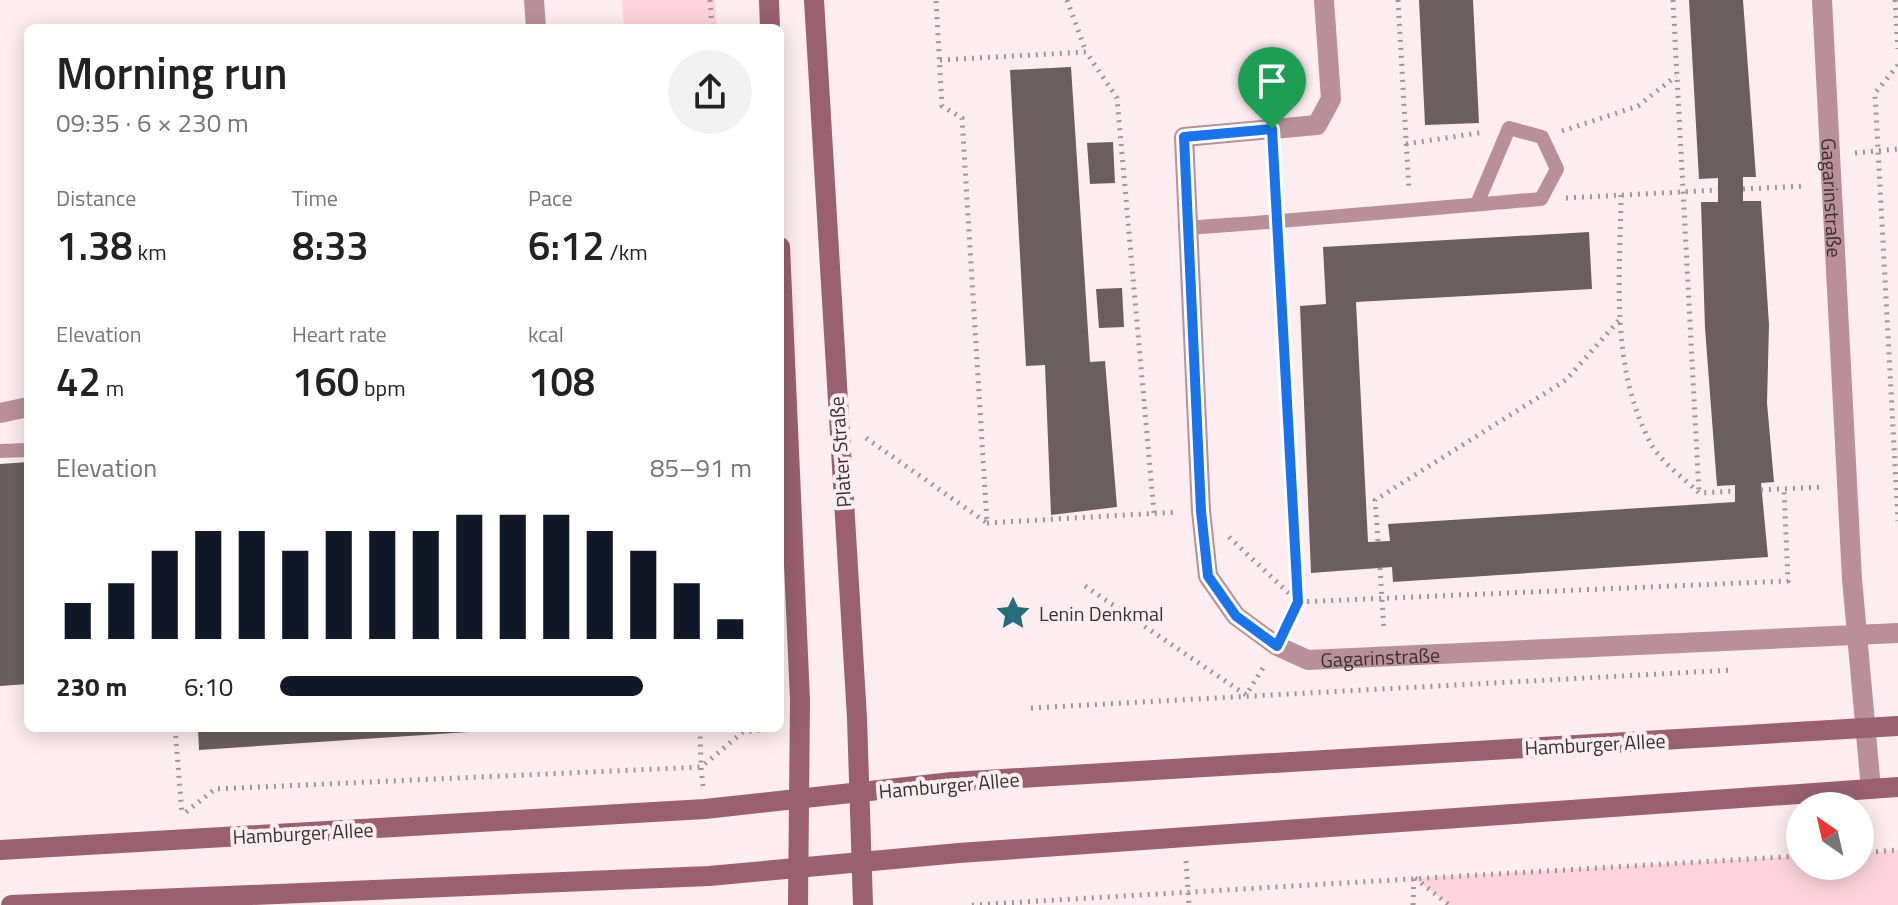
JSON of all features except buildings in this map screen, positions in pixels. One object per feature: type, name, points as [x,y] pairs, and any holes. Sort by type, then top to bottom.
[{"type":"street","points":[[534,0],[536,24]]},
{"type":"street","points":[[769,0],[770,24]]},
{"type":"street","name":"Plater Straße","points":[[814,0],[863,905]]},
{"type":"street","name":"Gagarinstraße","points":[[1324,0],[1331,99],[1317,125],[1184,137],[1201,511],[1208,576],[1236,616],[1277,646],[1308,660],[1857,636]]},
{"type":"street","name":"Gagarinstraße","points":[[1822,0],[1847,486],[1871,789]]},
{"type":"street","points":[[784,338],[800,700],[798,905]]},
{"type":"street","points":[[0,413],[24,408]]},
{"type":"street","points":[[1857,636],[1898,633]]},
{"type":"street","name":"Hamburger Allee","points":[[0,850],[705,809],[952,782],[1898,726]]},
{"type":"street","points":[[11,905],[709,876],[1184,836],[1898,787]]},
{"type":"lane","points":[[1186,228],[1541,199],[1557,169],[1542,137],[1509,128],[1477,204]]},
{"type":"lane","points":[[0,451],[24,450]]},
{"type":"path","points":[[710,0],[712,24]]},
{"type":"path","points":[[936,0],[942,106],[962,118],[987,523]]},
{"type":"path","points":[[1067,0],[1086,52],[1117,98],[1154,513]]},
{"type":"path","points":[[1398,0],[1409,210]]},
{"type":"path","points":[[1673,0],[1699,493]]},
{"type":"path","points":[[1895,0],[1898,49]]},
{"type":"path","points":[[940,60],[1086,52]]},
{"type":"path","points":[[1898,65],[1875,93],[1898,521]]},
{"type":"path","points":[[1542,137],[1638,106],[1676,76]]},
{"type":"path","points":[[1406,144],[1509,128]]},
{"type":"path","points":[[1246,695],[1277,646],[1298,602],[1272,129]]},
{"type":"path","points":[[1830,155],[1898,149]]},
{"type":"path","points":[[1743,189],[1832,185]]},
{"type":"path","points":[[1541,199],[1718,190]]},
{"type":"path","points":[[1621,195],[1619,319],[1624,375],[1652,447],[1699,493],[1735,491]]},
{"type":"path","points":[[1378,541],[1375,500],[1566,380],[1619,319]]},
{"type":"path","points":[[838,418],[987,523],[1201,511],[1298,602],[1788,581],[1784,489]]},
{"type":"path","points":[[1761,490],[1847,486]]},
{"type":"path","points":[[1085,586],[1246,695]]},
{"type":"path","points":[[1031,708],[1736,670]]},
{"type":"path","points":[[175,732],[182,815]]},
{"type":"path","points":[[167,815],[182,815],[215,789],[701,767],[700,732]]},
{"type":"path","points":[[1184,836],[1189,905]]},
{"type":"path","points":[[1874,852],[1898,850]]},
{"type":"path","points":[[972,905],[1786,857]]},
{"type":"path","points":[[1413,905],[1414,878]]},
{"type":"path","points":[[1414,878],[1449,905]]},
{"type":"shaded area","points":[[622,0],[715,0],[717,24],[624,24]]},
{"type":"shaded area","points":[[1898,850],[1898,905],[1449,905],[1414,878],[1786,857],[1786,880],[1874,880],[1874,852]]},
{"type":"place","name":"Lenin Denkmal","points":[[1013,613]]},
{"type":"route","points":[[1272,129],[1298,602],[1277,646],[1236,616],[1208,576],[1201,511],[1184,137],[1272,129]]}]
